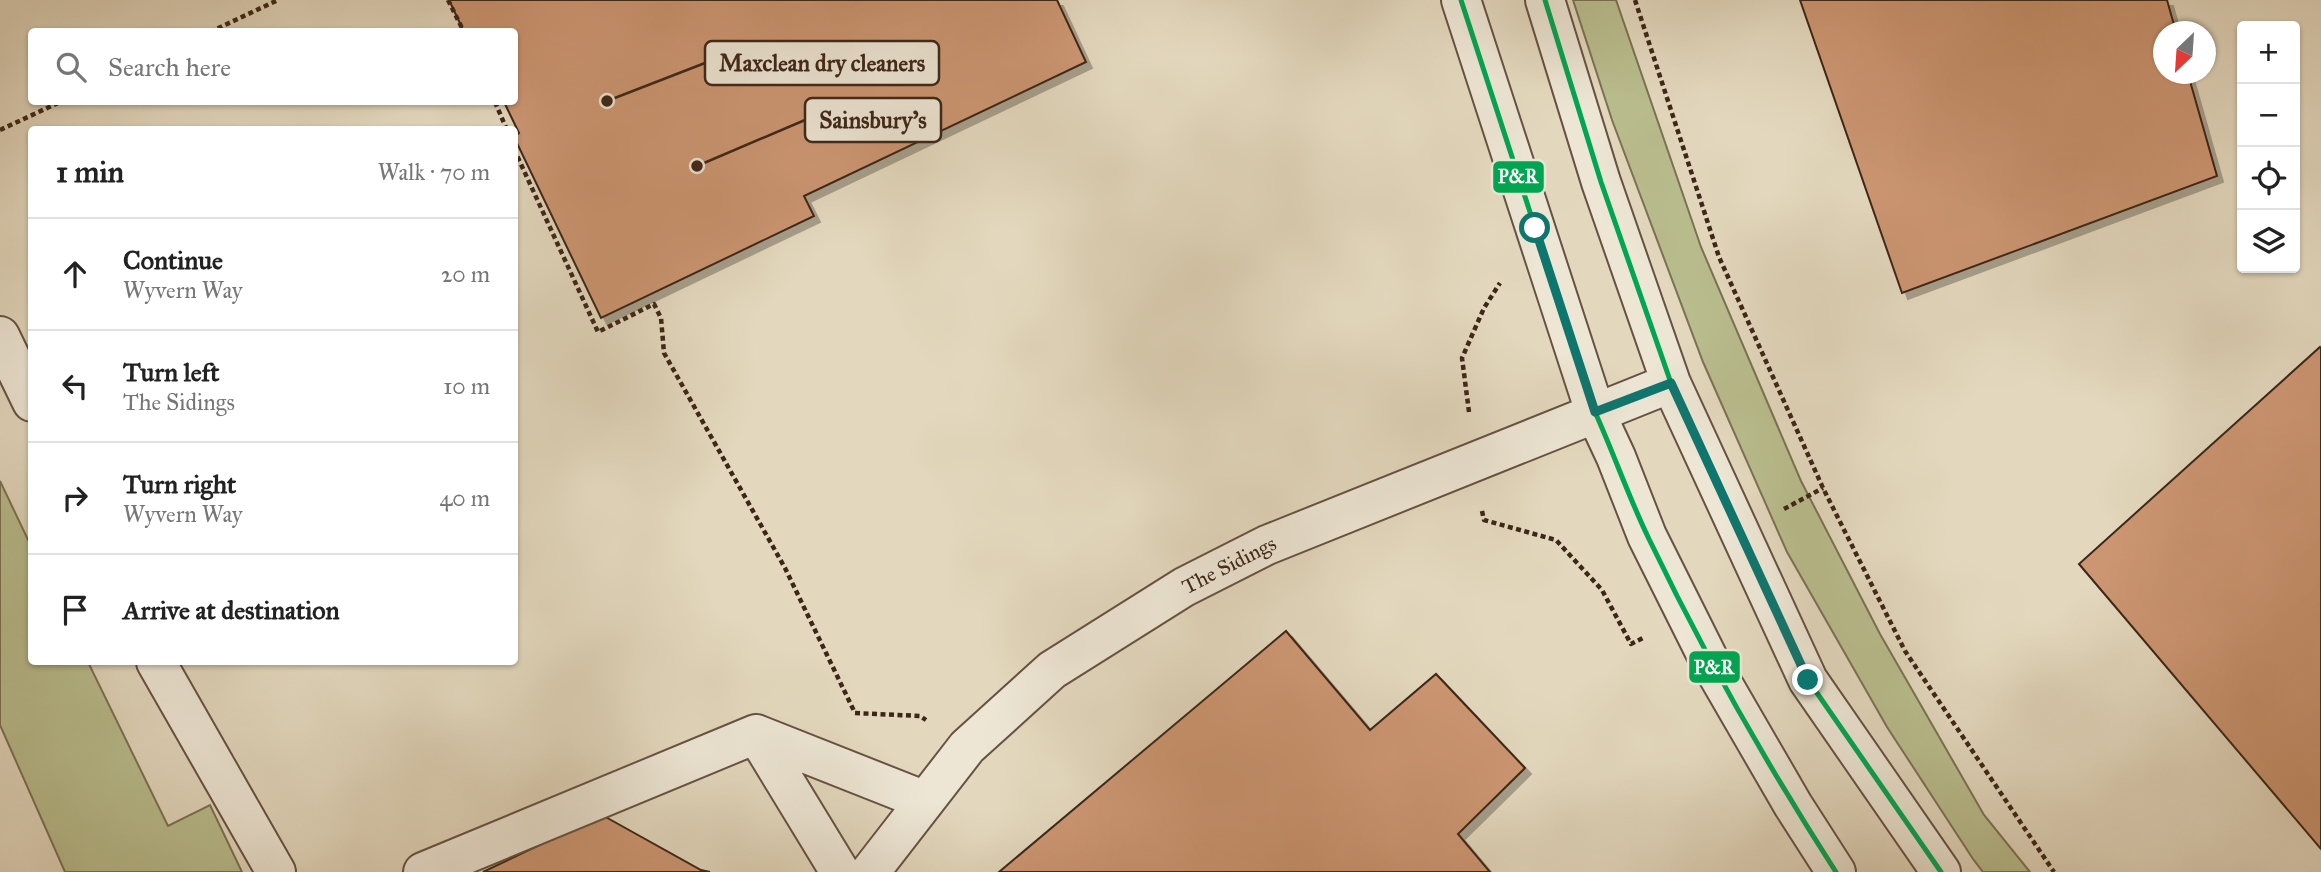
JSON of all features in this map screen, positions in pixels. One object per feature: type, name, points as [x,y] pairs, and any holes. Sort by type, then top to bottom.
[{"type":"street","points":[[1461,0],[1595,412],[1647,536],[1709,660],[1793,805],[1836,872]]},
{"type":"street","points":[[1545,0],[1601,181],[1671,383],[1808,680],[1941,872]]},
{"type":"street","points":[[0,337],[28,394]]},
{"type":"street","name":"The Sidings","points":[[870,872],[923,800],[967,747],[1052,670],[1184,586],[1268,545],[1671,383]]},
{"type":"street","points":[[158,665],[276,872]]},
{"type":"street","points":[[756,734],[840,872]]},
{"type":"street","points":[[423,872],[756,734],[923,800]]},
{"type":"path","points":[[218,28],[278,0]]},
{"type":"path","points":[[448,0],[462,28]]},
{"type":"path","points":[[1635,0],[1719,257],[1823,488],[1905,651],[2054,872]]},
{"type":"path","points":[[0,130],[54,105]]},
{"type":"path","points":[[496,105],[504,126]]},
{"type":"path","points":[[518,158],[598,332],[654,304],[661,318],[664,354],[785,568],[855,713],[920,716],[967,747]]},
{"type":"green space","points":[[1573,0],[1616,0],[1701,247],[1801,481],[1880,634],[1984,815],[2030,872],[1983,872],[1973,859],[1887,727],[1787,552],[1703,362],[1612,120]]},
{"type":"green space","points":[[0,481],[28,540],[28,665],[89,665],[168,826],[210,805],[242,872],[65,872],[0,725]]},
{"type":"building","points":[[449,0],[1057,0],[1086,62],[804,196],[814,216],[601,318],[518,145],[518,126],[505,105],[518,105],[518,28],[462,28]]},
{"type":"building","points":[[1800,0],[2167,0],[2173,21],[2153,21],[2153,84],[2191,84],[2217,176],[1902,293]]},
{"type":"building","points":[[2321,348],[2321,849],[2079,564]]},
{"type":"building","points":[[1286,631],[1370,730],[1436,674],[1525,768],[1458,834],[1490,872],[999,872]]},
{"type":"building","points":[[602,815],[701,870],[710,872],[483,872]]},
{"type":"transit line","name":"P&R","points":[[1461,0],[1595,412],[1635,508],[1714,667],[1785,791],[1836,872]]},
{"type":"transit line","name":"P&R","points":[[1545,0],[1601,182],[1671,383],[1808,680],[1941,872]]},
{"type":"place","name":"Maxclean dry cleaners","points":[[607,101]]},
{"type":"place","name":"Sainsbury's","points":[[697,166]]},
{"type":"route","points":[[1535,228],[1595,412],[1671,383],[1808,680]]}]
